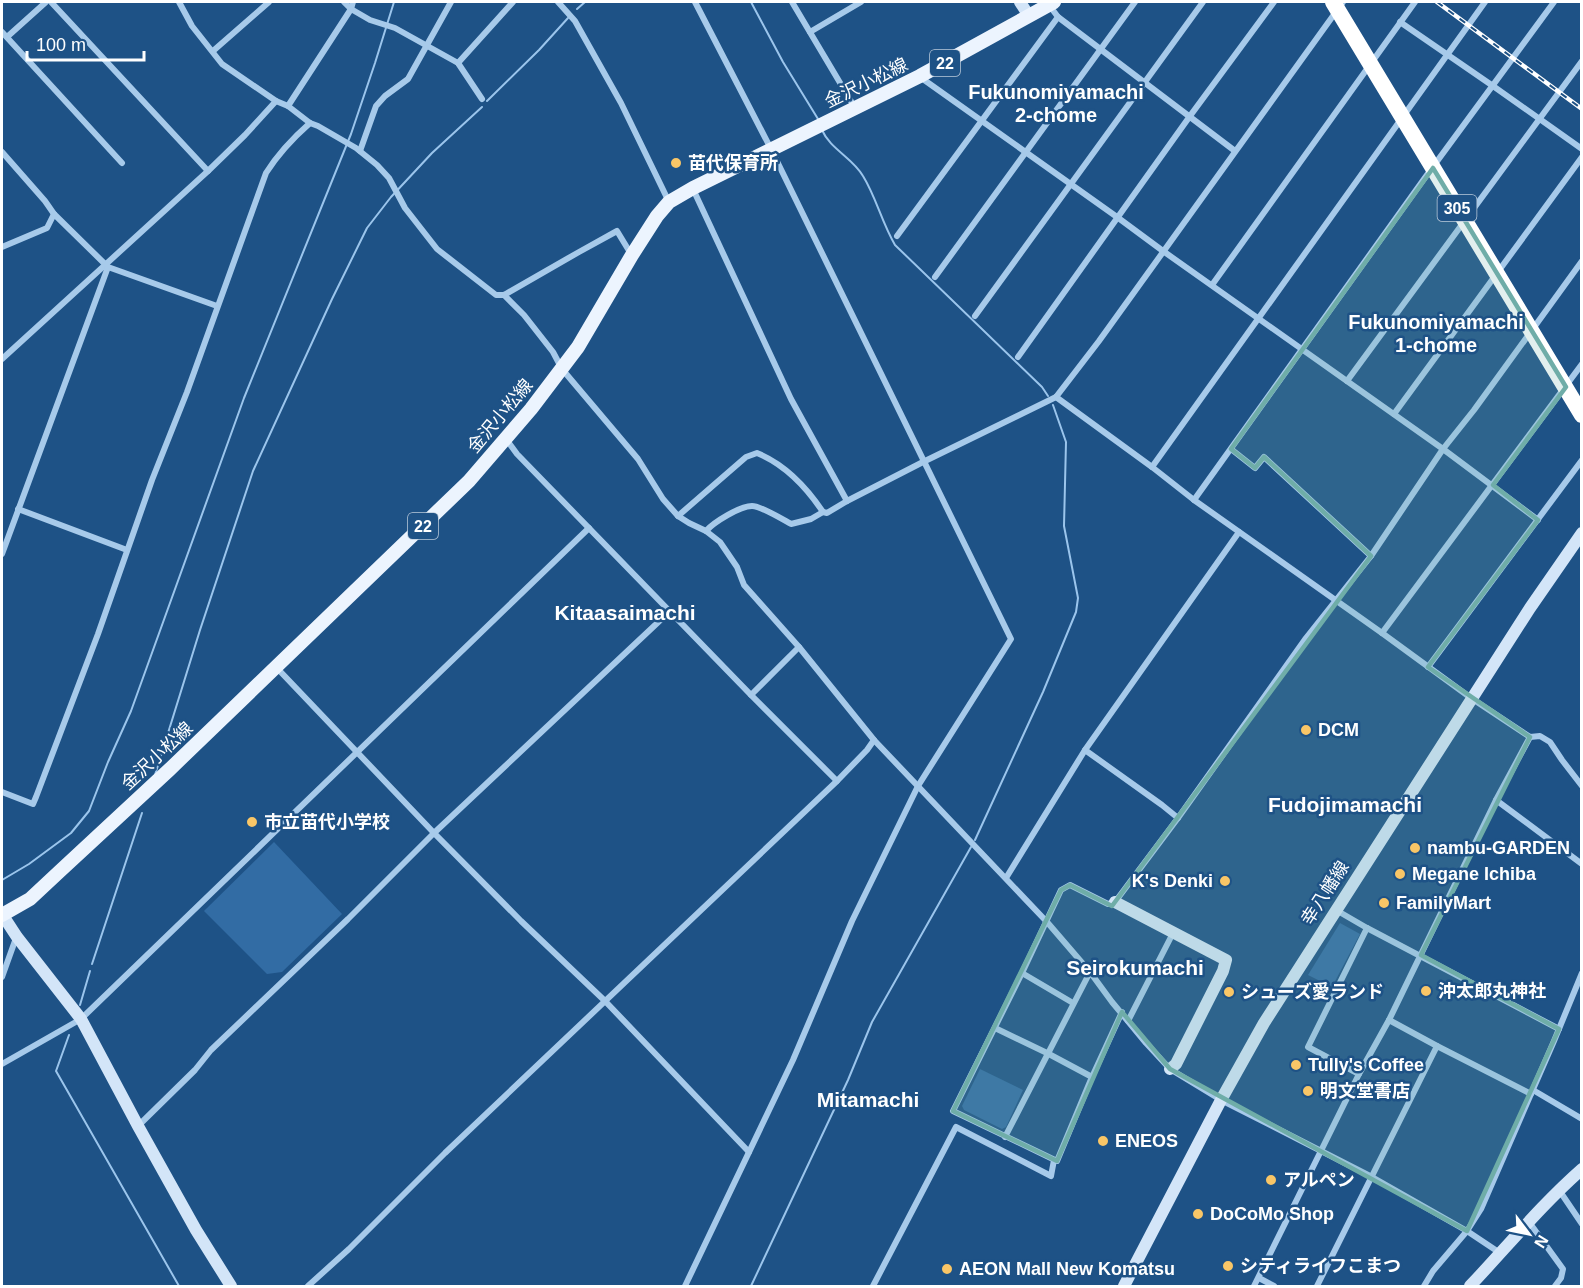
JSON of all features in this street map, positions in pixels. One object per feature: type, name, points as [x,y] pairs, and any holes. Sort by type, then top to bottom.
[{"type":"highway","name":"305","points":[[1338,4],[1370,64],[1581,415]]},
{"type":"main road","name":"金沢小松線","points":[[2,915],[30,899],[177,762],[469,481],[506,439],[578,347],[632,255],[657,216],[669,202],[920,76],[1051,3]]},
{"type":"street","points":[[46,2],[4,35],[122,163]]},
{"type":"street","points":[[51,2],[208,171]]},
{"type":"street","points":[[179,2],[192,26],[222,64],[276,101],[288,106],[310,123],[358,150],[377,165],[389,178],[405,208],[436,249],[496,295],[504,295],[617,231],[632,255]]},
{"type":"street","points":[[213,51],[269,2]]},
{"type":"street","points":[[344,2],[352,5],[370,20],[394,28],[458,63],[482,99]]},
{"type":"street","points":[[358,150],[376,106],[385,96],[408,79],[451,2]]},
{"type":"street","points":[[458,63],[513,2]]},
{"type":"street","points":[[558,2],[575,21],[621,103],[669,202]]},
{"type":"street","points":[[685,1287],[793,1060],[852,921],[918,786],[1011,639],[771,149],[695,2]]},
{"type":"street","points":[[792,2],[855,108]]},
{"type":"street","points":[[1020,2],[1029,16]]},
{"type":"street","points":[[935,277],[1135,2]]},
{"type":"street","points":[[975,316],[1203,2]]},
{"type":"street","points":[[1018,357],[1274,2]]},
{"type":"street","points":[[1212,285],[1415,2]]},
{"type":"street","points":[[1152,467],[1485,2]]},
{"type":"street","points":[[1194,500],[1554,2]]},
{"type":"street","points":[[810,32],[856,3]]},
{"type":"street","points":[[1051,3],[1058,17],[1234,151]]},
{"type":"street","points":[[706,531],[711,525],[740,509],[752,506],[771,513],[790,524],[811,519],[823,512],[827,513],[846,501],[1056,397],[1163,251],[1338,4]]},
{"type":"street","points":[[288,106],[352,5]]},
{"type":"street","points":[[897,236],[1058,17]]},
{"type":"street","points":[[1400,22],[1581,149]]},
{"type":"street","points":[[1347,381],[1581,61]]},
{"type":"street","points":[[920,76],[1443,449],[1538,520]]},
{"type":"street","points":[[2,359],[208,171],[276,101]]},
{"type":"street","points":[[2,792],[33,804],[98,634],[266,173],[295,137],[310,123]]},
{"type":"street","points":[[2,152],[54,214],[106,266],[217,306]]},
{"type":"street","points":[[1394,414],[1581,157]]},
{"type":"street","points":[[693,188],[791,399],[846,501]]},
{"type":"street","points":[[2,247],[47,228],[54,214]]},
{"type":"street","points":[[1122,1012],[1057,1161],[953,1111],[1061,890],[1070,885],[1108,904],[1115,902],[1306,639],[1371,556],[1443,449],[1474,410],[1581,261]]},
{"type":"street","points":[[2,554],[106,266]]},
{"type":"street","points":[[504,295],[524,315],[553,352],[562,369],[638,459],[663,499],[678,516],[706,531],[720,542],[737,567],[744,585],[799,647],[874,740],[1047,922],[1170,1070],[1221,1100],[1372,1177],[1501,1253]]},
{"type":"street","points":[[1382,633],[1581,364]]},
{"type":"street","points":[[1056,397],[1194,500],[1471,698],[1530,737],[1540,736],[1550,742],[1581,786]]},
{"type":"street","points":[[506,439],[517,454],[669,612],[837,781]]},
{"type":"street","points":[[1231,449],[1255,468],[1264,457],[1371,556]]},
{"type":"street","points":[[678,516],[746,457],[758,453],[771,459],[785,470],[802,486],[823,512]]},
{"type":"street","points":[[1428,667],[1581,460]]},
{"type":"street","points":[[18,508],[127,550]]},
{"type":"street","points":[[2,1064],[81,1019],[589,528]]},
{"type":"street","points":[[1006,878],[1085,750],[1239,532]]},
{"type":"street","name":"幸八幡線","points":[[1124,1287],[1221,1100],[1264,1023],[1471,698],[1581,533]]},
{"type":"street","points":[[138,1126],[195,1070],[211,1050],[434,833],[669,612]]},
{"type":"street","points":[[751,695],[799,647]]},
{"type":"street","points":[[276,667],[434,833],[521,921],[605,1001],[749,1152]]},
{"type":"street","points":[[1254,1287],[1359,1074],[1389,1020],[1496,800],[1530,737]]},
{"type":"street","points":[[308,1287],[445,1153],[837,781],[874,740]]},
{"type":"street","points":[[1085,750],[1178,818]]},
{"type":"street","points":[[1496,800],[1581,864]]},
{"type":"street","points":[[1115,902],[1226,960],[1223,971],[1176,1064],[1170,1070]]},
{"type":"street","points":[[1336,910],[1559,1029]]},
{"type":"street","points":[[2,915],[81,1019],[138,1126],[231,1287]]},
{"type":"street","points":[[1359,1074],[1308,1047],[1367,928]]},
{"type":"street","points":[[1128,1020],[1174,933]]},
{"type":"street","points":[[2,976],[17,937]]},
{"type":"street","points":[[1005,1137],[1090,972]]},
{"type":"street","points":[[1022,973],[1073,1003]]},
{"type":"street","points":[[1424,1287],[1433,1271],[1467,1231],[1481,1209],[1581,973]]},
{"type":"street","points":[[1389,1020],[1581,1119]]},
{"type":"street","points":[[995,1028],[1092,1077]]},
{"type":"street","points":[[1317,1287],[1437,1046]]},
{"type":"street","points":[[873,1287],[956,1127],[1051,1176],[1054,1160]]},
{"type":"street","points":[[1470,1287],[1528,1221],[1581,1169]]},
{"type":"street","points":[[1558,1190],[1581,1224]]},
{"type":"street","points":[[1528,1221],[1563,1269],[1556,1287]]},
{"type":"street","points":[[1258,1278],[1274,1287]]},
{"type":"highlighted area","points":[[1433,168],[1566,387],[1493,485],[1538,520],[1428,667],[1530,737],[1421,955],[1559,1029],[1467,1231],[1170,1069],[1122,1012],[1057,1161],[953,1111],[1061,890],[1070,885],[1112,906],[1371,556],[1264,457],[1255,468],[1231,449]]},
{"type":"shaded area","points":[[274,842],[342,914],[282,972],[267,974],[204,911]]},
{"type":"shaded area","points":[[1340,923],[1360,934],[1332,987],[1308,975]]},
{"type":"shaded area","points":[[980,1069],[1023,1090],[1006,1127],[1002,1129],[964,1110],[962,1106]]},
{"type":"waterway","points":[[2,880],[29,864],[71,833],[89,811],[131,711],[244,398],[351,134],[394,2]]},
{"type":"waterway","points":[[577,9],[585,2]]},
{"type":"waterway","points":[[751,2],[783,62],[818,119]]},
{"type":"waterway","points":[[487,101],[568,18]]},
{"type":"waterway","points":[[155,775],[253,471],[332,299],[367,228],[391,197],[432,153],[482,107]]},
{"type":"waterway","points":[[822,130],[830,143],[854,164],[863,176],[895,245],[1042,387],[1048,396]]},
{"type":"waterway","points":[[975,840],[1043,692],[1076,612],[1078,598],[1064,526],[1066,442],[1053,405]]},
{"type":"waterway","points":[[92,964],[142,813]]},
{"type":"waterway","points":[[751,1286],[848,1080],[872,1022],[971,847]]},
{"type":"waterway","points":[[80,1005],[90,971]]},
{"type":"waterway","points":[[69,1035],[56,1071],[179,1286]]},
{"type":"railway","points":[[1437,2],[1582,109]]},
{"type":"place","name":"苗代保育所","points":[[676,163]]},
{"type":"place","name":"DCM","points":[[1306,730]]},
{"type":"place","name":"市立苗代小学校","points":[[252,822]]},
{"type":"place","name":"nambu-GARDEN","points":[[1415,848]]},
{"type":"place","name":"Megane Ichiba","points":[[1400,874]]},
{"type":"place","name":"K's Denki","points":[[1225,881]]},
{"type":"place","name":"FamilyMart","points":[[1384,903]]},
{"type":"place","name":"沖太郎丸神社","points":[[1426,991]]},
{"type":"place","name":"シューズ愛ランド","points":[[1229,992]]},
{"type":"place","name":"Tully's Coffee","points":[[1296,1065]]},
{"type":"place","name":"明文堂書店","points":[[1308,1091]]},
{"type":"place","name":"ENEOS","points":[[1103,1141]]},
{"type":"place","name":"アルペン","points":[[1271,1180]]},
{"type":"place","name":"DoCoMo Shop","points":[[1198,1214]]},
{"type":"place","name":"シティライフこまつ","points":[[1228,1266]]},
{"type":"place","name":"AEON Mall New Komatsu","points":[[947,1269]]},
{"type":"district","name":"Fukunomiyamachi 2-chome","points":[[1056,104]]},
{"type":"district","name":"Fukunomiyamachi 1-chome","points":[[1436,334]]},
{"type":"district","name":"Kitaasaimachi","points":[[625,612]]},
{"type":"district","name":"Fudojimamachi","points":[[1345,804]]},
{"type":"district","name":"Seirokumachi","points":[[1135,967]]},
{"type":"district","name":"Mitamachi","points":[[868,1099]]}]
